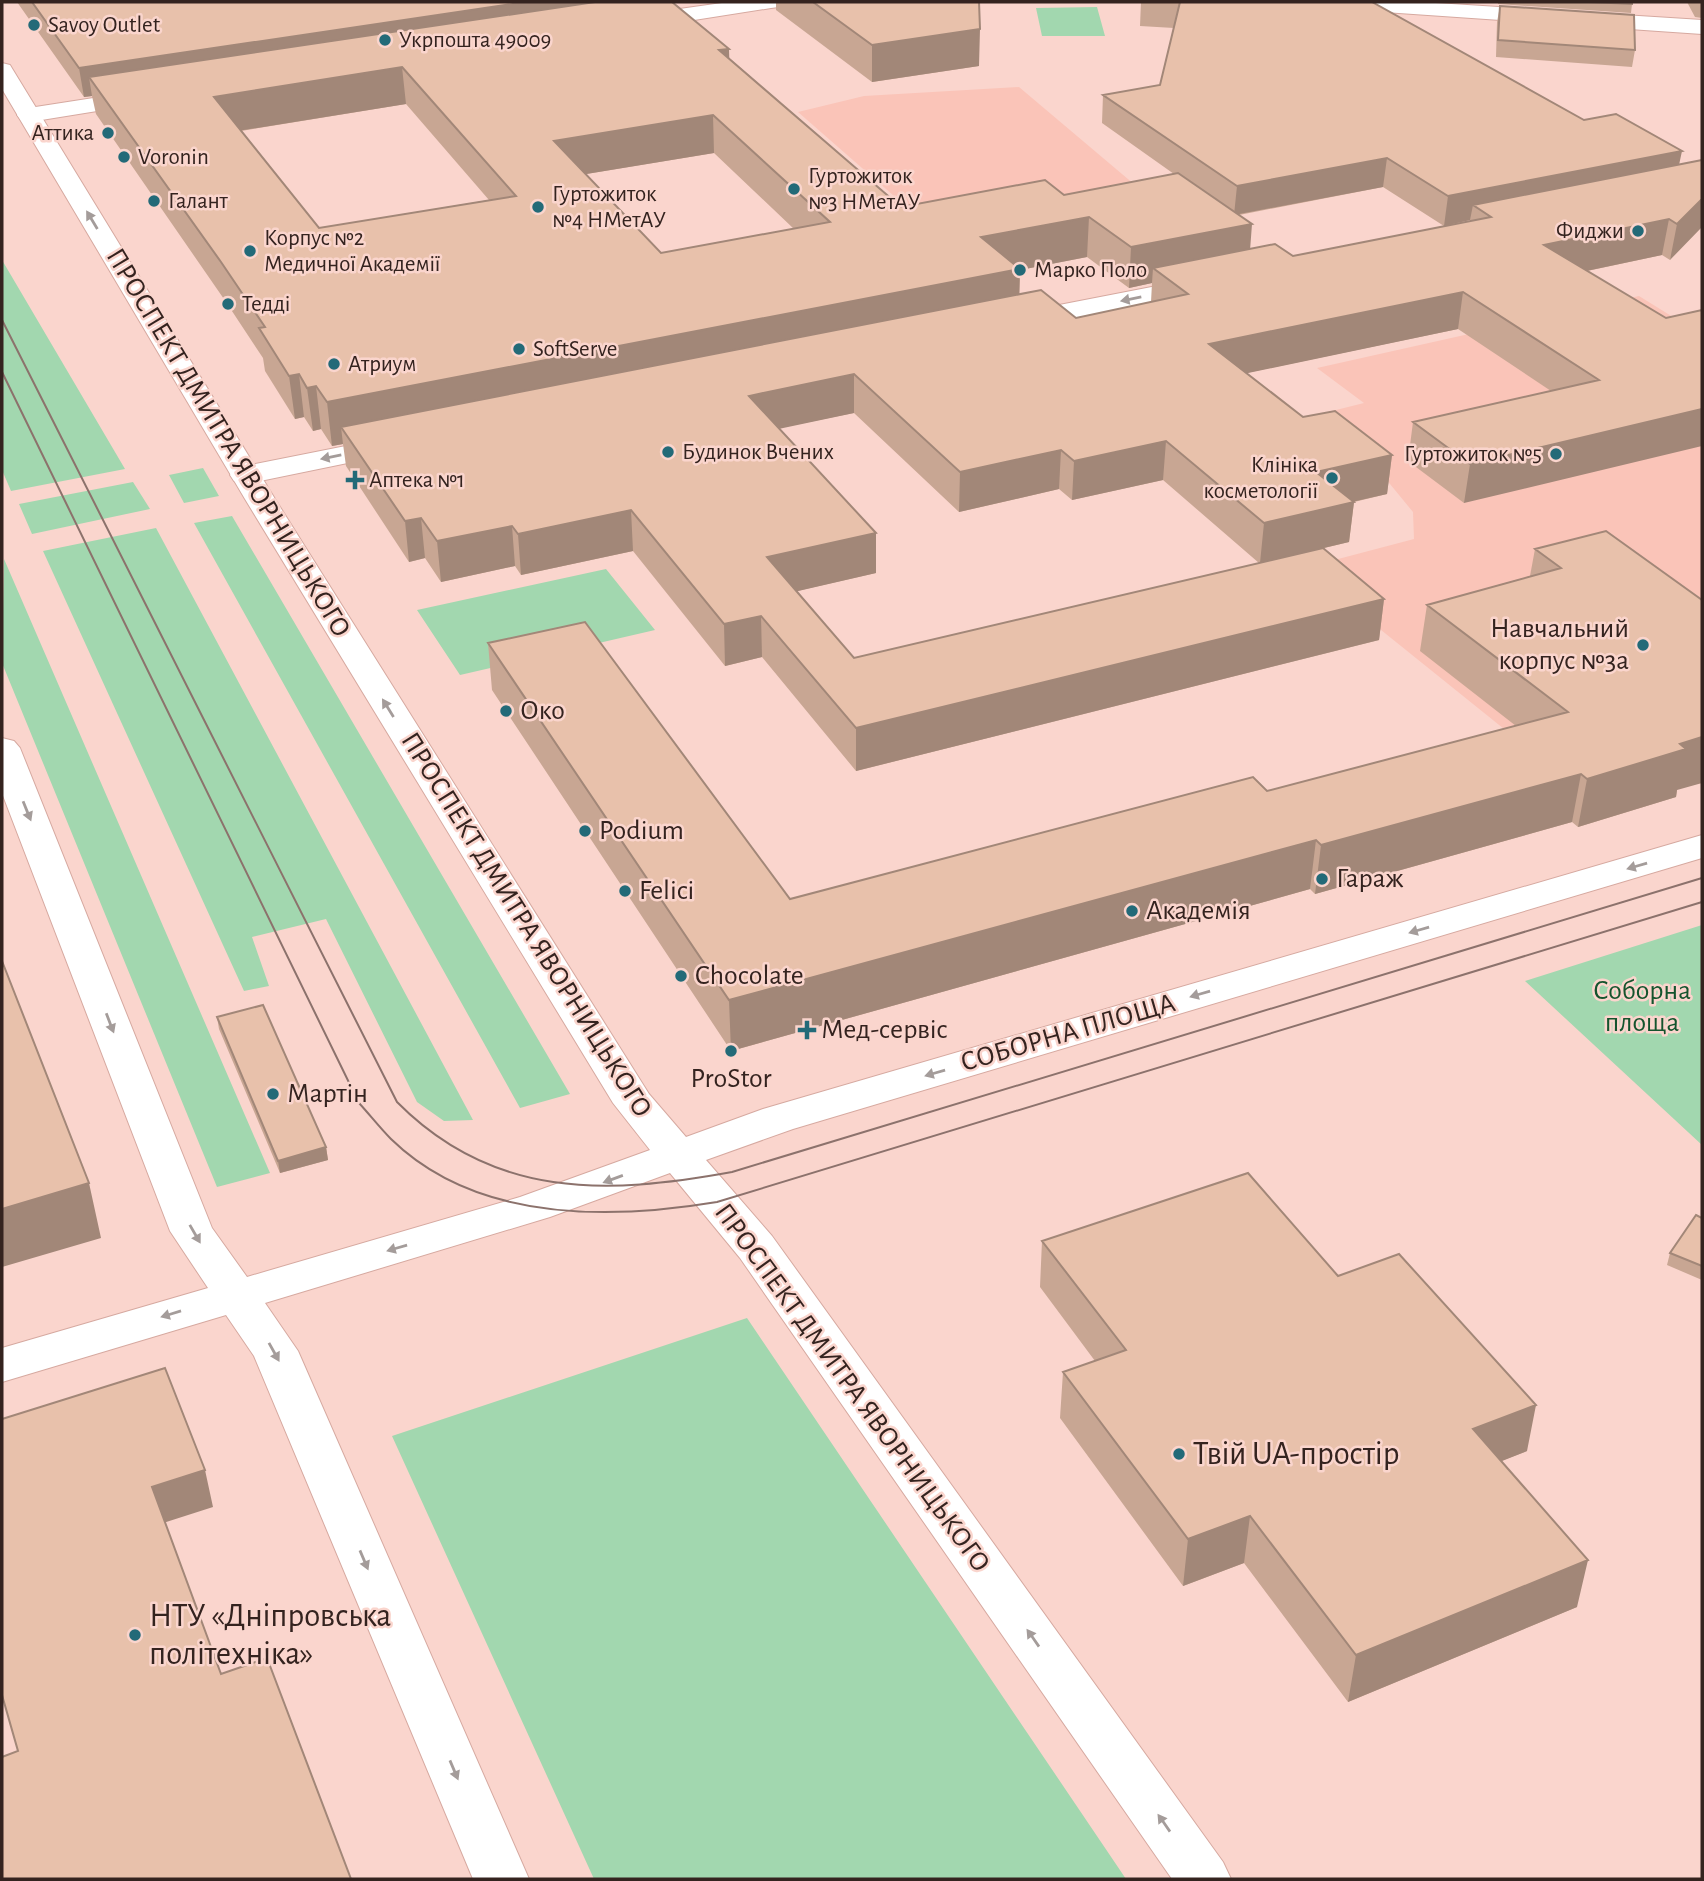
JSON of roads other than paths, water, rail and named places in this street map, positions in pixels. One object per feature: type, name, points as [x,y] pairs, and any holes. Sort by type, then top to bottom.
[{"type":"main road","points":[[620,24],[771,2]]},
{"type":"main road","points":[[1326,2],[1702,27]]},
{"type":"main road","name":"ПРОСПЕКТ ДМИТРА ЯВОРНИЦЬКОГО","points":[[2,70],[245,475],[634,1103],[756,1247],[1203,1879]]},
{"type":"main road","points":[[29,115],[170,94]]},
{"type":"main road","points":[[999,325],[1229,279]]},
{"type":"main road","points":[[245,475],[423,439]]},
{"type":"main road","points":[[2,748],[192,1231],[275,1352],[501,1879]]},
{"type":"main road","name":"СОБОРНА ПЛОЩА","points":[[2,1365],[535,1207],[778,1119],[1702,846]]},
{"type":"tram line","points":[[2,320],[397,1102],[434,1134],[472,1157],[512,1173],[553,1182],[596,1186],[685,1180],[732,1172],[1702,878]]},
{"type":"tram line","points":[[2,372],[359,1103],[391,1139],[425,1166],[463,1186],[503,1200],[545,1208],[589,1212],[675,1208],[717,1202],[1702,902]]},
{"type":"place","name":"Savoy Outlet","points":[[34,25]]},
{"type":"place","name":"Укрпошта 49009","points":[[385,40]]},
{"type":"place","name":"Аттика","points":[[108,133]]},
{"type":"place","name":"Voronin","points":[[124,157]]},
{"type":"place","name":"Гуртожиток №3 НМетАУ","points":[[794,189]]},
{"type":"place","name":"Галант","points":[[154,201]]},
{"type":"place","name":"Гуртожиток №4 НМетАУ","points":[[538,207]]},
{"type":"place","name":"Фиджи","points":[[1638,231]]},
{"type":"place","name":"Корпус №2 Медичної Академії","points":[[250,251]]},
{"type":"place","name":"Марко Поло","points":[[1020,270]]},
{"type":"place","name":"Тедді","points":[[228,304]]},
{"type":"place","name":"SoftServe","points":[[519,349]]},
{"type":"place","name":"Атриум","points":[[334,364]]},
{"type":"place","name":"Будинок Вчених","points":[[668,452]]},
{"type":"place","name":"Гуртожиток №5","points":[[1556,454]]},
{"type":"place","name":"Клініка косметології","points":[[1332,478]]},
{"type":"place","name":"Аптека №1","points":[[355,480]]},
{"type":"place","name":"Навчальний корпус №3а","points":[[1643,645]]},
{"type":"place","name":"Око","points":[[506,711]]},
{"type":"place","name":"Podium","points":[[585,831]]},
{"type":"place","name":"Гараж","points":[[1322,879]]},
{"type":"place","name":"Felici","points":[[625,891]]},
{"type":"place","name":"Академія","points":[[1132,911]]},
{"type":"place","name":"Chocolate","points":[[681,976]]},
{"type":"place","name":"Мед-сервіс","points":[[807,1030]]},
{"type":"place","name":"ProStor","points":[[731,1051]]},
{"type":"place","name":"Мартін","points":[[273,1094]]},
{"type":"place","name":"Твій UA-простір","points":[[1179,1454]]},
{"type":"place","name":"НТУ «Дніпровська політехніка»","points":[[135,1635]]},
{"type":"park label","name":"Соборна площа","points":[[1642,1007]]}]
